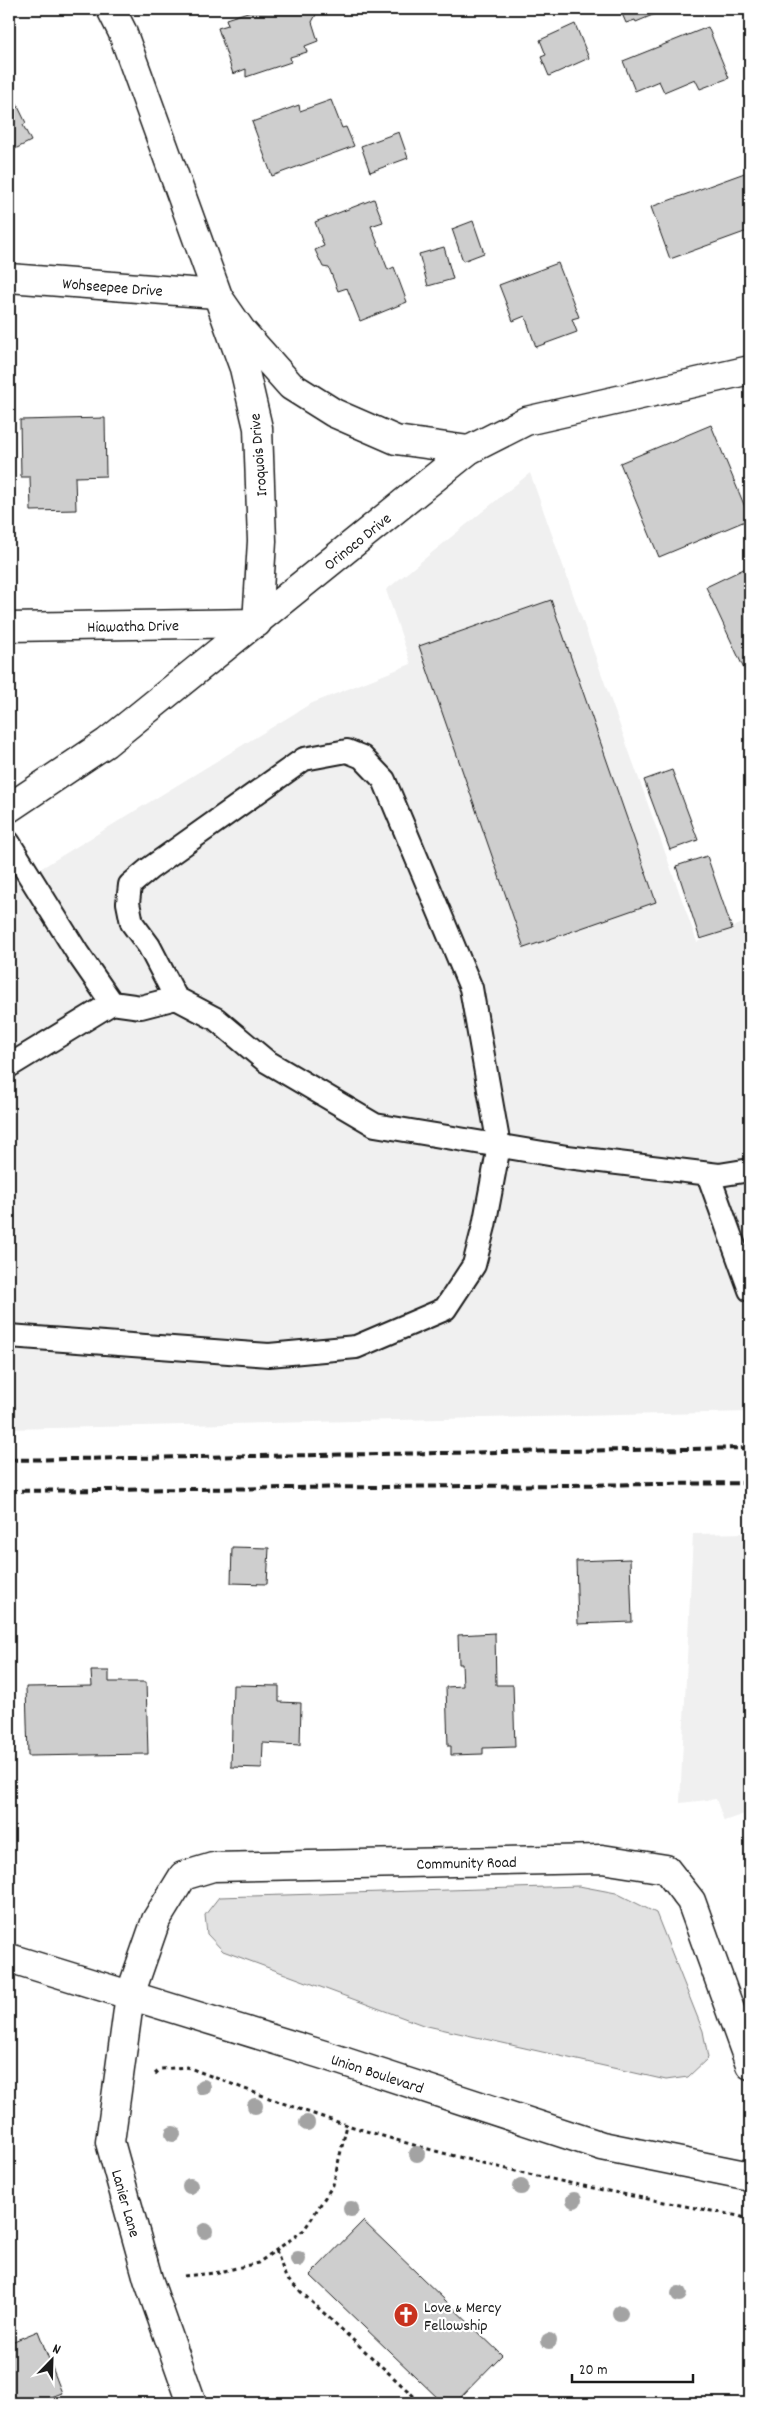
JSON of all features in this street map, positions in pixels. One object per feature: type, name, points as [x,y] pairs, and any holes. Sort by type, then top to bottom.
[{"type":"street","name":"Iroquois Drive","points":[[111,9],[122,31],[244,368],[258,428],[262,541],[257,623]]},
{"type":"street","name":"Wohseepee Drive","points":[[9,278],[216,294]]},
{"type":"street","name":"Iroquois Drive","points":[[216,294],[241,330],[291,386],[334,414],[396,440],[469,450]]},
{"type":"street","name":"Orinoco Drive","points":[[9,808],[106,743],[469,450],[526,421],[750,370]]},
{"type":"street","name":"Hiawatha Drive","points":[[9,627],[257,623]]},
{"type":"street","name":"Community Road","points":[[130,1995],[156,1920],[183,1876],[213,1867],[602,1859],[666,1869],[691,1901],[750,2064]]},
{"type":"street","name":"Union Boulevard","points":[[9,1958],[324,2055],[602,2146],[750,2176]]},
{"type":"street","name":"Lanier Lane","points":[[130,1995],[110,2142],[148,2279],[192,2403]]},
{"type":"lane","points":[[9,1336],[269,1355],[356,1347],[445,1309],[474,1265],[484,1226],[499,1146],[471,988],[384,780],[362,757],[347,751],[304,759],[149,869],[130,885],[128,903],[132,923],[149,946],[176,998],[216,1020],[266,1061],[375,1125],[499,1146],[567,1158],[719,1175],[750,1170]]},
{"type":"lane","points":[[9,843],[78,954],[112,1003]]},
{"type":"lane","points":[[9,1066],[112,1003],[140,1007],[176,998]]},
{"type":"lane","points":[[708,1174],[750,1290]]},
{"type":"path","points":[[149,2078],[161,2069],[187,2067],[347,2125],[483,2163],[613,2193],[739,2216],[750,2220]]},
{"type":"path","points":[[148,2279],[215,2273],[258,2263],[304,2230],[333,2185],[347,2125]]},
{"type":"path","points":[[276,2250],[286,2278],[421,2403]]},
{"type":"shaded area","points":[[530,473],[697,942],[750,920],[750,1412],[9,1429],[9,888],[310,704],[411,664],[386,590]]},
{"type":"shaded area","points":[[750,1533],[750,1812],[724,1821],[716,1799],[680,1803],[693,1534]]},
{"type":"shaded area","points":[[579,1886],[616,1893],[656,1913],[703,2031],[708,2058],[688,2077],[666,2080],[423,2025],[223,1951],[207,1934],[205,1915],[219,1897]]},
{"type":"building","points":[[257,9],[319,9],[312,22],[318,41],[305,46],[307,52],[290,57],[291,62],[246,77],[246,69],[233,74],[218,28],[228,25],[226,19]]},
{"type":"building","points":[[620,9],[667,9],[636,22],[635,20],[626,23]]},
{"type":"building","points":[[575,24],[589,58],[549,76],[541,57],[546,55],[540,40]]},
{"type":"building","points":[[708,27],[729,78],[700,89],[695,79],[664,92],[659,81],[635,91],[623,61]]},
{"type":"building","points":[[9,79],[13,87],[9,88]]},
{"type":"building","points":[[9,88],[26,123],[23,125],[31,141],[9,152]]},
{"type":"building","points":[[331,100],[342,128],[346,127],[354,146],[272,176],[252,122],[299,105],[300,111]]},
{"type":"building","points":[[399,132],[408,158],[370,172],[361,146]]},
{"type":"building","points":[[750,171],[750,230],[670,259],[651,207]]},
{"type":"building","points":[[374,199],[383,222],[371,226],[388,270],[394,267],[407,302],[360,321],[347,288],[338,291],[329,268],[323,267],[315,250],[324,246],[315,222]]},
{"type":"building","points":[[473,221],[484,253],[463,261],[452,229]]},
{"type":"building","points":[[444,247],[453,279],[428,286],[419,254]]},
{"type":"building","points":[[558,263],[579,317],[572,319],[577,332],[536,347],[525,316],[513,321],[499,285]]},
{"type":"building","points":[[105,418],[106,476],[75,477],[76,510],[31,511],[30,477],[21,477],[20,420]]},
{"type":"building","points":[[711,425],[750,519],[659,557],[620,463]]},
{"type":"building","points":[[750,566],[750,682],[706,587]]},
{"type":"building","points":[[551,600],[656,902],[524,948],[419,646]]},
{"type":"building","points":[[672,770],[698,840],[670,850],[644,780]]},
{"type":"building","points":[[707,856],[732,929],[700,939],[676,866]]},
{"type":"building","points":[[232,1547],[269,1548],[267,1584],[231,1583]]},
{"type":"building","points":[[630,1559],[632,1622],[578,1624],[576,1561]]},
{"type":"building","points":[[495,1633],[496,1685],[513,1685],[515,1747],[483,1748],[483,1754],[451,1755],[451,1746],[448,1746],[446,1687],[463,1686],[462,1664],[459,1664],[458,1635]]},
{"type":"building","points":[[91,1671],[109,1671],[109,1682],[146,1682],[148,1754],[28,1756],[26,1687],[92,1686]]},
{"type":"building","points":[[233,1685],[279,1686],[279,1702],[301,1703],[300,1745],[263,1743],[262,1768],[231,1767]]},
{"type":"building","name":"Love & Mercy Fellowship","points":[[363,2221],[502,2355],[455,2403],[443,2403],[310,2275]]},
{"type":"building","points":[[38,2331],[62,2393],[36,2403],[9,2403],[9,2343]]},
{"type":"railway","points":[[9,1460],[750,1448]]},
{"type":"railway","points":[[9,1491],[750,1483]]},
{"type":"place","name":"Love & Mercy Fellowship","points":[[406,2315]]}]
